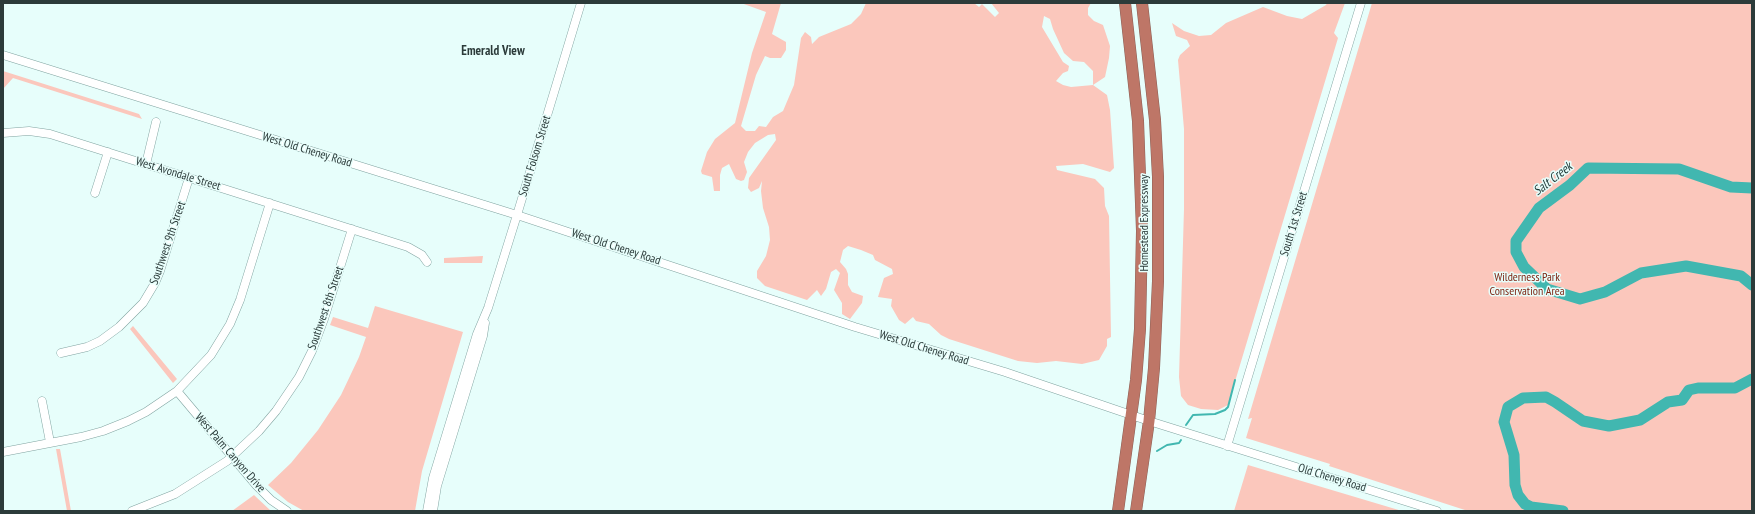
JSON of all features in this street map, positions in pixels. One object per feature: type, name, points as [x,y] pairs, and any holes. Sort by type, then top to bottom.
[{"type":"highway","name":"Homestead Expressway","points":[[1118,511],[1132,415],[1140,329],[1142,231],[1138,121],[1125,3]]},
{"type":"highway","name":"Homestead Expressway","points":[[1136,511],[1146,443],[1156,337],[1158,193],[1155,120],[1142,3]]},
{"type":"street","name":"South Folsom Street","points":[[427,511],[433,478],[477,334],[488,308],[517,215],[581,3]]},
{"type":"street","name":"South 1st Street","points":[[1227,446],[1361,3]]},
{"type":"street","name":"West Old Cheney Road","points":[[3,55],[517,215],[693,272],[796,308],[1005,372],[1148,421],[1227,446]]},
{"type":"street","points":[[146,164],[156,122]]},
{"type":"street","name":"West Avondale Street","points":[[3,133],[29,131],[50,134],[408,247],[422,255],[427,262]]},
{"type":"street","points":[[95,193],[108,152]]},
{"type":"street","name":"Southwest 9th Street","points":[[61,353],[87,347],[100,341],[120,327],[143,303],[160,271],[189,178]]},
{"type":"street","points":[[3,452],[81,437],[128,421],[146,412],[177,391],[211,355],[230,324],[240,300],[270,203]]},
{"type":"street","name":"Southwest 8th Street","points":[[132,511],[180,491],[232,456],[259,431],[276,411],[299,377],[318,335],[352,229]]},
{"type":"street","name":"South Folsom Street","points":[[433,511],[438,486],[483,336],[488,308]]},
{"type":"street","name":"West Palm Canyon Drive","points":[[177,391],[256,485],[271,500],[287,511]]},
{"type":"street","points":[[42,401],[50,442]]},
{"type":"street","name":"Old Cheney Road","points":[[1227,446],[1437,511]]},
{"type":"green space","points":[[741,3],[781,3],[772,34],[786,42],[786,50],[781,58],[770,58],[765,56],[756,75],[741,126],[746,131],[755,131],[759,126],[766,127],[773,117],[783,111],[794,85],[801,38],[805,32],[811,37],[812,44],[819,37],[851,24],[861,14],[866,3],[974,3],[979,7],[982,4],[995,17],[999,13],[991,3],[1091,3],[1088,8],[1088,15],[1094,21],[1103,25],[1110,46],[1105,77],[1093,85],[1107,95],[1110,110],[1114,168],[1110,172],[1083,164],[1056,166],[1057,170],[1095,179],[1104,188],[1105,206],[1109,216],[1111,337],[1107,339],[1107,346],[1099,360],[1082,364],[1056,361],[1037,363],[1018,361],[949,339],[941,335],[929,324],[916,321],[913,317],[905,324],[899,320],[891,306],[892,299],[878,297],[884,278],[893,274],[892,269],[875,260],[873,255],[848,246],[843,250],[840,262],[848,274],[848,285],[852,292],[863,296],[862,303],[850,319],[842,314],[842,303],[834,290],[840,273],[836,269],[831,272],[826,289],[821,296],[817,290],[807,300],[765,286],[757,278],[757,271],[766,256],[770,240],[769,227],[763,208],[761,191],[762,181],[759,188],[751,192],[748,188],[749,178],[776,140],[775,134],[768,135],[755,143],[748,152],[744,162],[747,172],[744,180],[741,181],[736,179],[729,164],[722,168],[720,175],[720,191],[714,191],[712,177],[702,174],[701,171],[707,152],[715,139],[735,123],[752,53],[766,12]],"holes":[[[1044,16],[1050,19],[1064,53],[1073,61],[1084,62],[1093,71],[1093,85],[1071,87],[1056,81],[1063,73],[1068,71],[1069,66],[1063,62],[1042,27]]]},
{"type":"green space","points":[[1327,3],[1345,3],[1334,33],[1338,38],[1228,405],[1218,410],[1201,409],[1188,405],[1181,396],[1179,377],[1184,209],[1184,129],[1178,60],[1180,55],[1190,46],[1187,40],[1176,36],[1172,23],[1184,31],[1199,36],[1211,35],[1226,23],[1263,7],[1287,16],[1302,19]]},
{"type":"green space","name":"Wilderness Park Conservation Area","points":[[1372,3],[1752,3],[1752,511],[1468,511],[1329,466],[1330,464],[1246,438],[1252,418],[1248,419]]},
{"type":"green space","points":[[3,71],[139,114],[142,119],[13,78],[3,89]]},
{"type":"green space","points":[[483,256],[482,263],[444,263],[444,258]]},
{"type":"green space","points":[[375,306],[463,332],[422,471],[415,511],[304,511],[288,502],[268,485],[291,463],[318,430],[341,395],[359,357],[366,337],[330,325],[333,317],[368,328]]},
{"type":"green space","points":[[133,326],[177,379],[173,383],[130,329]]},
{"type":"green space","points":[[56,449],[60,449],[71,511],[67,511]]},
{"type":"green space","points":[[1248,465],[1402,511],[1234,511]]},
{"type":"green space","points":[[254,495],[271,511],[232,511]]},
{"type":"waterway","name":"Salt Creek","points":[[1752,188],[1731,187],[1679,169],[1588,168],[1570,185],[1539,208],[1516,241],[1516,252],[1524,267],[1547,289],[1580,299],[1605,292],[1641,273],[1686,266],[1741,276],[1752,285]]},
{"type":"waterway","name":"Salt Creek","points":[[1563,511],[1531,507],[1525,504],[1518,495],[1515,485],[1514,455],[1504,422],[1508,407],[1523,398],[1546,397],[1583,421],[1609,426],[1640,420],[1668,402],[1682,400],[1689,390],[1698,388],[1735,388],[1752,379]]},
{"type":"waterway","points":[[1186,425],[1193,415],[1215,414],[1225,410],[1228,407],[1235,380]]},
{"type":"waterway","points":[[1157,451],[1167,445],[1179,443],[1181,440]]},
{"type":"district","name":"Emerald View","points":[[493,51]]}]
